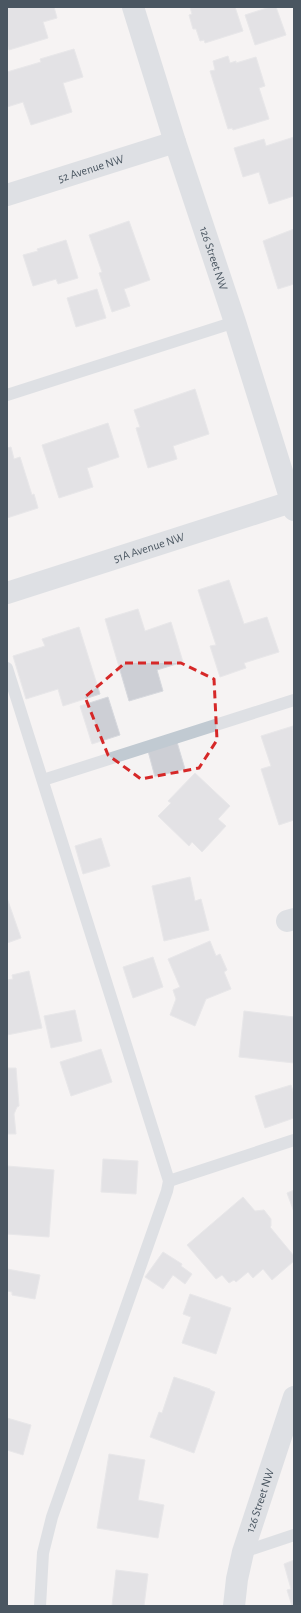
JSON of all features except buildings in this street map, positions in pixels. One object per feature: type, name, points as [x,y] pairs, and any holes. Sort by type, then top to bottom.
[{"type":"street","name":"126 Street NW","points":[[133,7],[175,142],[235,322],[293,506]]},
{"type":"street","name":"52 Avenue NW","points":[[7,195],[175,142]]},
{"type":"street","name":"51A Avenue NW","points":[[7,593],[293,506]]},
{"type":"street","name":"126 Street NW","points":[[234,1606],[237,1579],[243,1552],[294,1397]]},
{"type":"lane","points":[[7,394],[235,322]]},
{"type":"lane","points":[[7,668],[168,1181],[167,1191],[52,1517],[43,1553],[40,1606]]},
{"type":"lane","points":[[43,780],[294,700]]},
{"type":"lane","points":[[168,1181],[294,1140]]},
{"type":"lane","points":[[243,1552],[294,1535]]},
{"type":"highlighted area","points":[[125,663],[181,663],[214,679],[217,740],[199,768],[141,779],[108,755],[85,697]]}]
